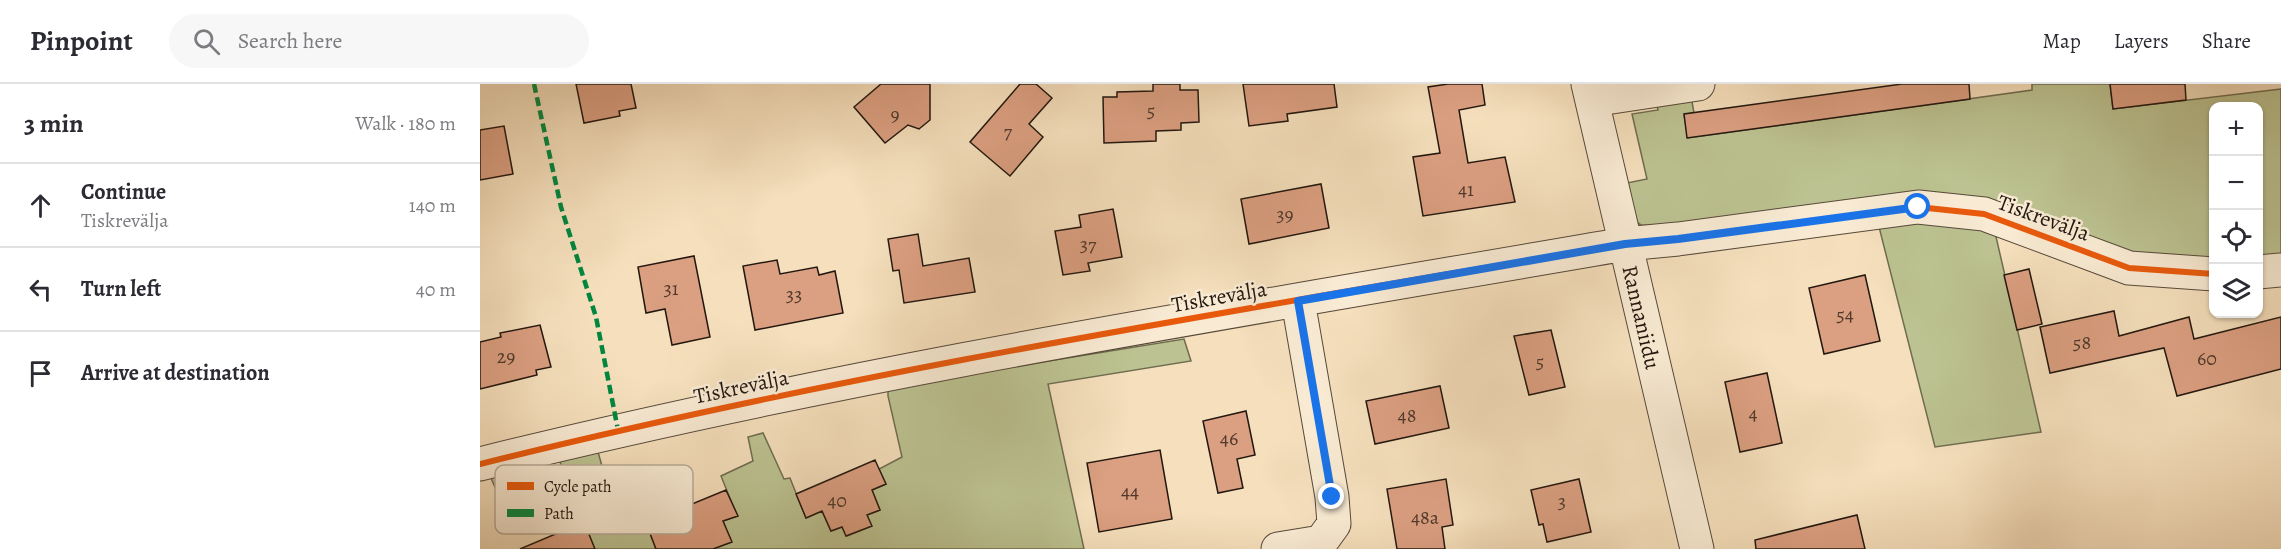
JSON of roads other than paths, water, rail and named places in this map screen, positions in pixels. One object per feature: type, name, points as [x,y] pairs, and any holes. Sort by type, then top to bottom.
[{"type":"street","points":[[1590,92],[1698,84]]},
{"type":"street","name":"Rannaniidu","points":[[1590,92],[1697,549]]},
{"type":"street","name":"Tiskrevälja","points":[[480,464],[618,430],[886,374],[1625,244],[1918,207],[1984,214],[2129,268],[2209,274]]},
{"type":"street","points":[[2263,272],[2281,270]]},
{"type":"street","points":[[1278,549],[1321,542],[1334,524],[1332,497],[1298,301]]}]
